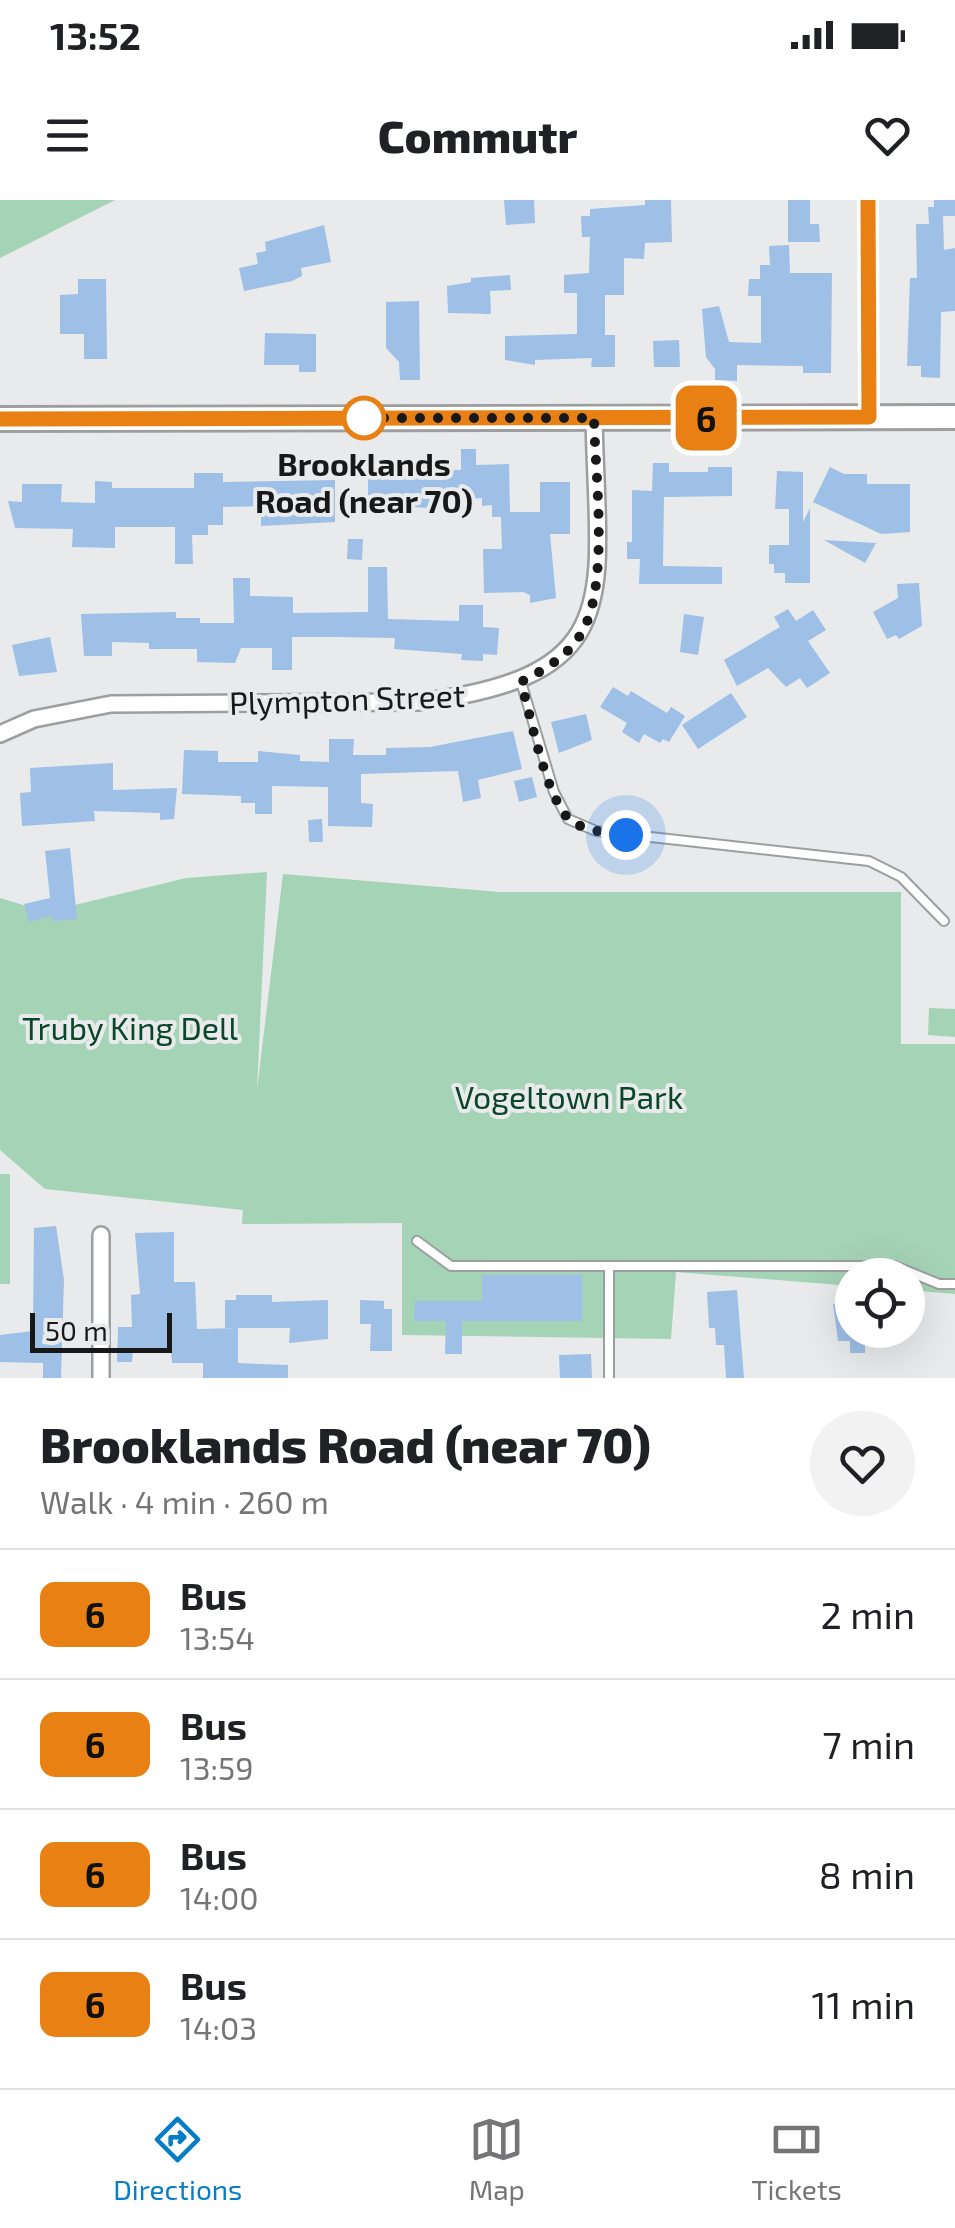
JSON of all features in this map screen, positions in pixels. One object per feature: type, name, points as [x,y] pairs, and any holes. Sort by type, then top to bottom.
[{"type":"street","points":[[868,200],[869,417]]},
{"type":"street","points":[[0,419],[955,417]]},
{"type":"street","name":"Plympton Street","points":[[0,734],[34,718],[111,704],[419,702],[469,696],[521,682],[566,653],[590,611],[596,554],[594,418]]},
{"type":"street","points":[[101,1235],[102,1378]]},
{"type":"lane","points":[[521,682],[554,792],[568,818],[596,831],[869,861],[901,877],[944,920]]},
{"type":"lane","points":[[417,1240],[451,1266],[895,1266],[939,1284],[955,1284]]},
{"type":"lane","points":[[608,1378],[609,1268]]},
{"type":"green space","points":[[0,200],[115,200],[0,258]]},
{"type":"green space","name":"Vogeltown Park","points":[[267,872],[257,1090],[283,874],[500,892],[901,892],[901,1044],[955,1044],[955,1294],[925,1291],[925,1258],[835,1258],[835,1285],[676,1272],[671,1339],[402,1335],[402,1223],[242,1224],[243,1210],[45,1189],[0,1150],[0,898],[46,912],[186,878]]},
{"type":"green space","points":[[929,1008],[955,1009],[955,1037],[928,1035]]},
{"type":"green space","points":[[0,1174],[10,1174],[10,1284],[0,1284]]},
{"type":"building","points":[[504,200],[534,200],[535,223],[506,225]]},
{"type":"building","points":[[645,200],[671,200],[672,242],[645,243],[644,259],[624,258],[624,295],[605,295],[605,335],[615,335],[615,367],[591,367],[592,358],[535,360],[535,365],[505,360],[505,336],[577,334],[577,293],[564,293],[564,275],[589,273],[590,237],[582,237],[581,216],[590,216],[590,209],[645,205]]},
{"type":"building","points":[[788,200],[810,200],[810,224],[819,224],[820,242],[788,242]]},
{"type":"building","points":[[934,200],[955,200],[955,216],[943,216],[944,250],[955,248],[955,311],[941,312],[940,378],[921,377],[921,366],[907,366],[910,278],[917,278],[916,224],[929,224],[928,207],[934,207]]},
{"type":"building","points":[[324,225],[331,262],[301,268],[302,276],[292,281],[244,291],[239,268],[258,264],[256,253],[266,251],[265,242]]},
{"type":"building","points":[[789,245],[790,273],[832,273],[831,373],[803,373],[803,366],[737,365],[737,381],[715,380],[715,369],[706,357],[702,309],[719,306],[729,342],[761,343],[761,296],[748,296],[749,279],[760,279],[760,265],[770,265],[769,246]]},
{"type":"building","points":[[510,275],[511,290],[490,291],[491,314],[448,313],[447,286],[471,282],[471,278]]},
{"type":"building","points":[[78,279],[106,279],[107,359],[84,359],[84,334],[60,334],[60,295],[78,294]]},
{"type":"building","points":[[419,301],[420,380],[400,380],[399,362],[386,348],[386,302]]},
{"type":"building","points":[[265,333],[316,334],[316,372],[299,372],[299,365],[264,365]]},
{"type":"building","points":[[679,340],[680,367],[654,367],[653,341]]},
{"type":"building","points":[[461,449],[476,449],[476,465],[509,464],[510,512],[540,512],[540,482],[570,482],[570,534],[550,534],[556,598],[530,603],[530,595],[523,592],[484,593],[483,549],[502,549],[501,517],[492,517],[492,505],[482,506],[482,498],[429,502],[429,508],[368,505],[368,469],[461,470]]},
{"type":"building","points":[[653,463],[669,463],[669,472],[708,472],[708,467],[732,467],[732,496],[664,497],[663,566],[722,567],[722,584],[639,584],[640,559],[627,559],[627,542],[632,542],[632,490],[652,491]]},
{"type":"building","points":[[830,467],[844,474],[867,474],[867,484],[910,484],[910,532],[881,534],[813,502]]},
{"type":"building","points":[[777,471],[803,472],[803,522],[810,508],[810,583],[785,583],[785,573],[774,573],[774,564],[769,564],[769,545],[789,545],[789,509],[775,509]]},
{"type":"building","points":[[194,473],[223,473],[223,482],[335,480],[335,522],[261,526],[261,506],[223,507],[223,525],[208,525],[208,535],[192,535],[193,564],[175,564],[175,527],[115,527],[115,548],[72,547],[73,529],[15,528],[8,501],[22,502],[22,484],[62,484],[61,502],[95,503],[95,481],[112,482],[112,488],[194,488]]},
{"type":"building","points":[[348,539],[363,539],[362,560],[347,559]]},
{"type":"building","points":[[824,540],[876,543],[865,563]]},
{"type":"building","points":[[368,567],[387,567],[388,619],[459,621],[459,605],[483,605],[483,627],[499,628],[497,655],[483,654],[483,661],[461,660],[462,654],[394,649],[395,638],[292,637],[292,670],[272,670],[272,648],[241,648],[235,663],[197,662],[197,649],[149,649],[149,643],[112,642],[112,656],[84,656],[81,614],[176,612],[176,618],[200,618],[200,623],[234,623],[233,578],[250,578],[250,596],[293,597],[293,613],[368,612]]},
{"type":"building","points":[[919,583],[922,626],[899,639],[896,635],[887,639],[873,612],[898,598],[897,584]]},
{"type":"building","points":[[788,609],[796,621],[813,610],[826,630],[808,641],[830,673],[807,688],[800,678],[786,687],[768,668],[737,686],[724,660],[780,627],[774,617]]},
{"type":"building","points":[[684,614],[704,617],[698,655],[680,652]]},
{"type":"building","points":[[50,637],[57,672],[19,676],[12,645]]},
{"type":"building","points":[[613,687],[628,696],[631,691],[667,713],[671,707],[685,716],[669,742],[663,739],[660,743],[644,734],[639,743],[622,732],[627,723],[600,707]]},
{"type":"building","points":[[731,693],[747,717],[698,749],[682,725]]},
{"type":"building","points":[[586,714],[592,740],[559,753],[551,722]]},
{"type":"building","points":[[513,731],[522,769],[478,780],[481,798],[463,802],[458,771],[361,774],[361,803],[373,804],[372,827],[328,826],[328,787],[272,786],[272,814],[255,814],[255,803],[241,803],[241,796],[182,794],[184,750],[218,751],[218,762],[258,762],[258,751],[300,755],[300,761],[329,762],[329,739],[354,739],[353,755],[386,755],[386,748],[430,747]]},
{"type":"building","points":[[113,763],[113,790],[177,788],[174,819],[160,820],[160,813],[94,811],[95,821],[22,826],[20,793],[31,792],[30,768]]},
{"type":"building","points":[[532,777],[537,797],[519,802],[514,781]]},
{"type":"building","points":[[322,819],[323,842],[309,842],[308,820]]},
{"type":"building","points":[[70,848],[77,919],[52,921],[51,916],[29,922],[24,904],[50,898],[45,851]]},
{"type":"building","points":[[56,1226],[64,1280],[61,1378],[43,1378],[43,1363],[0,1362],[0,1335],[33,1331],[34,1228]]},
{"type":"building","points":[[174,1232],[174,1282],[195,1282],[197,1329],[238,1328],[238,1363],[288,1365],[288,1378],[203,1378],[203,1363],[172,1363],[171,1351],[133,1350],[132,1362],[117,1362],[118,1327],[132,1327],[131,1295],[140,1294],[135,1233]]},
{"type":"building","points":[[482,1275],[582,1275],[582,1321],[462,1321],[462,1354],[445,1354],[446,1321],[414,1321],[415,1301],[482,1301]]},
{"type":"building","points":[[737,1290],[744,1378],[726,1378],[724,1345],[716,1345],[715,1328],[709,1328],[707,1292]]},
{"type":"building","points":[[236,1295],[272,1295],[272,1302],[328,1300],[328,1339],[289,1343],[290,1328],[225,1328],[225,1300],[236,1300]]},
{"type":"building","points":[[360,1300],[384,1301],[384,1309],[392,1309],[392,1351],[370,1351],[371,1324],[360,1324]]},
{"type":"building","points":[[850,1348],[865,1348],[865,1353],[850,1353]]},
{"type":"building","points":[[591,1354],[592,1378],[560,1378],[559,1355]]},
{"type":"bus line","name":"6","points":[[0,419],[869,417],[868,200]]},
{"type":"place","name":"Brooklands Road (near 70)","points":[[364,418]]},
{"type":"route","points":[[364,418],[356,418],[594,418],[596,554],[590,611],[582,632],[566,653],[521,682],[554,792],[568,818],[596,831],[626,835]]},
{"type":"park label","name":"Truby King Dell","points":[[130,1027]]}]
